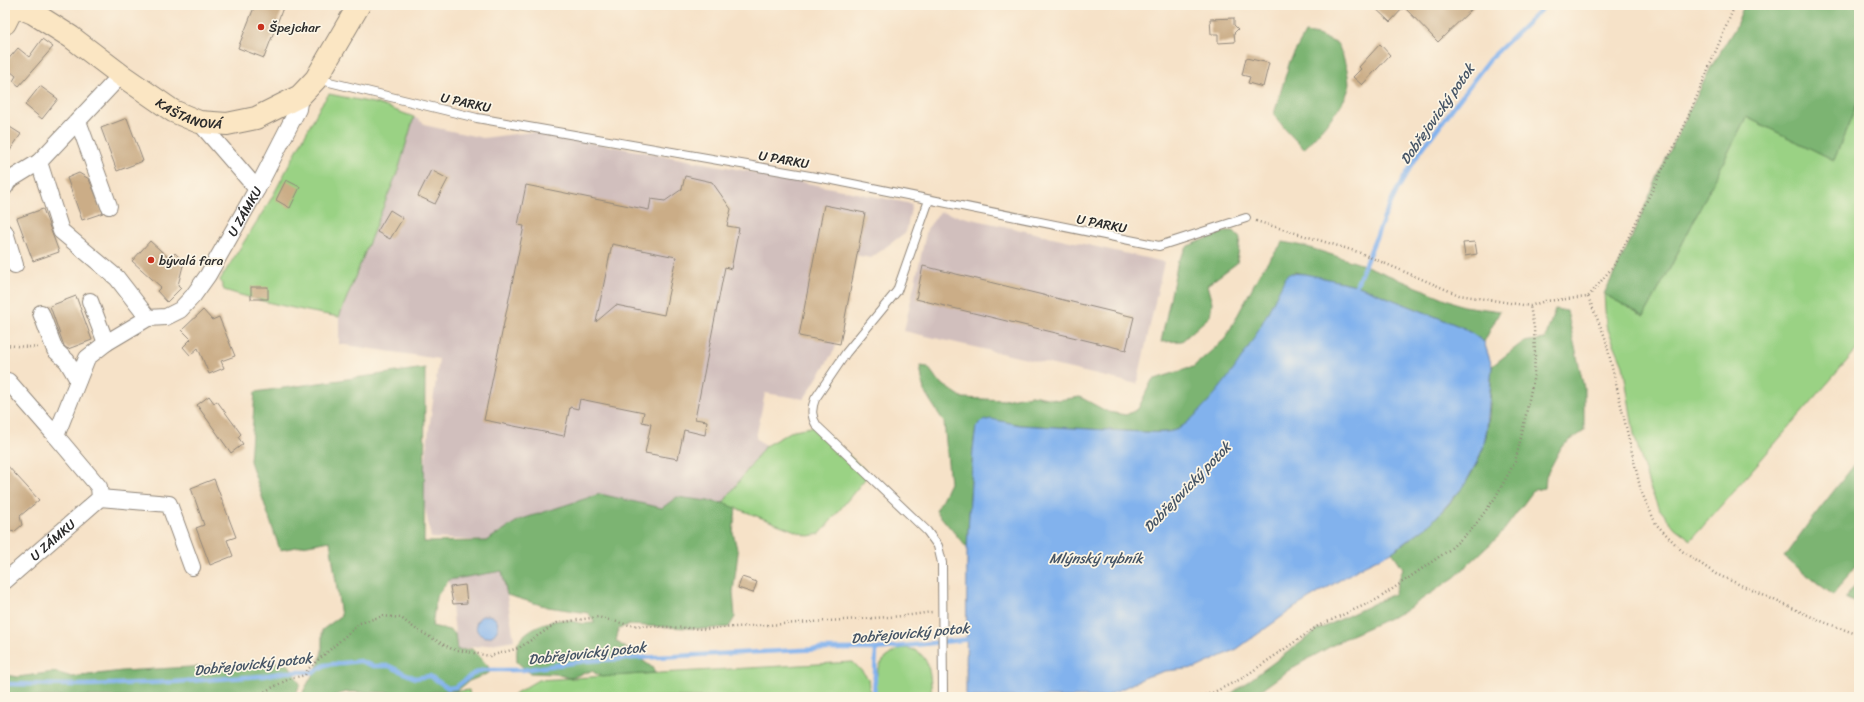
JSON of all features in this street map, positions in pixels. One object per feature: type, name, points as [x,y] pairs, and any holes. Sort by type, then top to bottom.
[{"type":"street","name":"KAŠTANOVÁ","points":[[5,23],[14,5],[32,13],[72,37],[121,75],[173,111],[199,122],[227,124],[256,118],[300,96],[316,79],[359,5]]},
{"type":"street","points":[[5,187],[8,181],[38,162],[121,75]]},
{"type":"street","name":"U ZÁMKU","points":[[56,436],[87,358],[106,343],[148,318],[166,316],[180,310],[193,296],[208,275],[257,189],[298,109],[300,96]]},
{"type":"street","points":[[78,121],[109,206]]},
{"type":"street","points":[[199,122],[257,189]]},
{"type":"street","points":[[38,162],[61,231],[117,278],[148,318]]},
{"type":"street","points":[[5,232],[15,265]]},
{"type":"street","points":[[90,301],[106,343]]},
{"type":"street","points":[[41,313],[55,350],[67,361],[78,380]]},
{"type":"street","points":[[8,381],[99,487],[100,498],[169,504],[192,567]]},
{"type":"street","name":"U ZÁMKU","points":[[5,581],[100,498]]},
{"type":"lane","name":"U PARKU","points":[[316,79],[477,118],[833,180],[1159,246],[1246,218]]},
{"type":"lane","points":[[929,200],[897,292],[846,353],[812,406],[812,413],[813,420],[818,426],[927,531],[938,546],[942,563],[943,697]]},
{"type":"path","points":[[1246,218],[1358,252],[1459,295],[1530,306],[1545,301],[1588,296],[1598,287],[1615,264],[1684,127],[1735,5]]},
{"type":"path","points":[[1588,296],[1605,337],[1641,491],[1656,524],[1682,551],[1716,574],[1821,621],[1859,635]]},
{"type":"path","points":[[1197,697],[1212,693],[1241,679],[1318,626],[1378,599],[1412,577],[1449,550],[1473,528],[1496,498],[1515,462],[1524,429],[1534,375],[1535,355],[1534,328],[1530,306]]},
{"type":"path","points":[[5,345],[55,350]]},
{"type":"path","points":[[254,697],[289,679],[305,675],[308,669],[360,622],[383,616],[401,618],[417,630],[452,649],[490,656],[519,648],[557,623],[598,617],[629,626],[706,629],[904,616],[942,611]]},
{"type":"shaded area","points":[[414,117],[428,126],[483,138],[532,132],[726,167],[912,204],[906,232],[871,258],[854,255],[835,349],[804,399],[765,393],[756,438],[765,446],[723,503],[677,497],[662,508],[600,494],[519,520],[486,541],[431,538],[422,492],[439,359],[339,344],[339,317],[399,168]]},
{"type":"shaded area","points":[[940,212],[1164,262],[1137,384],[904,331],[927,229]]},
{"type":"shaded area","points":[[503,571],[514,640],[457,650],[449,580]]},
{"type":"green space","points":[[1744,5],[1859,5],[1859,99],[1834,160],[1746,117],[1666,276],[1644,316],[1604,294],[1631,239],[1660,171],[1711,67],[1735,28]]},
{"type":"green space","points":[[1305,33],[1318,35],[1338,44],[1347,70],[1349,86],[1343,101],[1337,110],[1304,149],[1284,128],[1274,114],[1290,61]]},
{"type":"green space","points":[[329,94],[378,104],[414,117],[399,168],[339,317],[310,312],[224,290],[220,280],[271,199],[321,105]]},
{"type":"green space","points":[[1859,99],[1859,347],[1691,540],[1675,528],[1658,507],[1649,485],[1634,434],[1623,365],[1606,325],[1604,294],[1644,316],[1666,276],[1746,117],[1834,160]]},
{"type":"green space","points":[[1226,231],[1234,231],[1240,238],[1237,263],[1207,285],[1212,303],[1210,316],[1182,341],[1161,342],[1178,261],[1188,246]]},
{"type":"green space","points":[[1283,242],[1307,247],[1364,265],[1463,306],[1500,311],[1484,342],[1464,328],[1356,285],[1294,272],[1258,334],[1227,381],[1211,401],[1194,418],[1174,431],[1142,432],[1020,425],[1001,421],[976,427],[973,449],[967,548],[936,511],[950,483],[944,422],[924,391],[920,366],[928,367],[939,382],[963,398],[1004,400],[1031,395],[1058,400],[1080,397],[1108,412],[1126,415],[1138,409],[1152,380],[1193,367],[1225,339],[1261,271]]},
{"type":"green space","points":[[1555,309],[1567,311],[1584,388],[1584,431],[1562,446],[1546,476],[1545,488],[1534,490],[1501,534],[1455,577],[1403,612],[1349,636],[1292,668],[1251,697],[1224,697],[1228,696],[1318,630],[1394,594],[1403,568],[1392,552],[1434,520],[1458,494],[1468,480],[1483,448],[1488,428],[1492,366],[1523,342],[1545,339]]},
{"type":"green space","points":[[425,368],[424,542],[486,541],[519,520],[600,494],[662,508],[677,497],[723,503],[736,508],[733,533],[738,553],[733,592],[735,617],[729,627],[706,629],[629,625],[619,628],[616,641],[653,668],[655,673],[601,677],[592,671],[569,678],[556,674],[530,673],[517,662],[517,650],[518,643],[521,638],[531,630],[543,624],[555,621],[565,620],[585,624],[595,622],[588,613],[548,607],[507,595],[502,571],[449,580],[436,597],[432,626],[449,630],[455,634],[457,650],[472,649],[488,666],[489,673],[469,681],[458,690],[424,693],[347,692],[329,697],[306,697],[303,692],[319,663],[322,651],[322,630],[341,616],[330,541],[280,550],[250,461],[255,392]]},
{"type":"green space","points":[[817,426],[869,474],[820,534],[808,536],[723,503],[765,446],[794,430]]},
{"type":"green space","points":[[1859,459],[1859,562],[1833,595],[1784,557],[1810,521]]},
{"type":"green space","points":[[1859,580],[1859,605],[1845,598]]},
{"type":"green space","points":[[902,648],[912,649],[919,652],[924,657],[931,680],[932,697],[875,697],[876,680],[879,667],[882,662],[893,652]]},
{"type":"green space","points":[[276,662],[289,665],[300,684],[295,696],[5,697],[5,675],[18,677],[55,672],[72,677],[122,671]]},
{"type":"green space","points":[[853,662],[868,678],[870,697],[509,697],[538,680]]},
{"type":"green space","points":[[469,690],[470,697],[407,697]]},
{"type":"water","name":"Mlýnský rybník","points":[[1291,273],[1305,274],[1356,285],[1464,328],[1484,342],[1492,366],[1487,428],[1483,448],[1464,486],[1431,523],[1392,552],[1363,566],[1294,608],[1237,649],[1196,668],[1165,671],[1146,677],[1105,697],[966,697],[967,548],[973,449],[976,427],[982,421],[991,419],[1020,425],[1142,432],[1174,431],[1188,422],[1197,413],[1228,377],[1250,345],[1286,276]]},
{"type":"water","points":[[487,615],[495,618],[498,626],[495,634],[487,637],[479,634],[476,626],[479,618]]},
{"type":"building","name":"Špejchar","points":[[255,5],[284,5],[264,58],[238,48]]},
{"type":"building","points":[[1372,5],[1476,5],[1438,42],[1404,7],[1390,22]]},
{"type":"building","points":[[1234,18],[1234,25],[1238,29],[1234,33],[1235,42],[1218,43],[1218,34],[1211,34],[1210,19]]},
{"type":"building","points":[[42,39],[53,47],[19,86],[13,81],[16,76],[5,67],[5,63],[18,48],[29,57]]},
{"type":"building","points":[[1380,44],[1390,55],[1362,85],[1353,77],[1361,69],[1359,67]]},
{"type":"building","points":[[1246,58],[1269,63],[1263,87],[1248,83],[1250,77],[1242,75]]},
{"type":"building","points":[[40,86],[58,99],[42,119],[25,105]]},
{"type":"building","points":[[127,118],[143,161],[117,171],[101,128]]},
{"type":"building","points":[[5,124],[21,134],[5,158]]},
{"type":"building","points":[[431,170],[448,179],[435,204],[418,196]]},
{"type":"building","points":[[79,173],[89,179],[103,213],[82,220],[67,178]]},
{"type":"building","points":[[685,176],[712,182],[731,209],[727,226],[739,228],[731,269],[725,267],[695,419],[707,421],[705,435],[684,430],[678,459],[645,453],[651,424],[642,422],[644,412],[580,399],[578,409],[570,407],[564,436],[484,420],[524,226],[518,225],[526,185],[649,210],[651,199],[665,201],[682,189]],"holes":[[[612,244],[676,257],[664,315],[616,305],[596,322]]]},
{"type":"building","points":[[286,180],[300,187],[290,208],[276,200]]},
{"type":"building","points":[[824,205],[865,213],[840,344],[799,336]]},
{"type":"building","points":[[43,209],[59,252],[33,261],[17,218]]},
{"type":"building","points":[[390,210],[403,218],[390,239],[377,232]]},
{"type":"building","points":[[150,241],[170,259],[175,253],[184,262],[178,285],[181,288],[167,302],[157,291],[161,287],[132,261]]},
{"type":"building","points":[[1475,242],[1477,254],[1465,256],[1463,243]]},
{"type":"building","points":[[923,266],[1134,317],[1126,350],[916,299]]},
{"type":"building","points":[[251,287],[268,287],[268,299],[251,299]]},
{"type":"building","points":[[76,296],[92,340],[68,349],[64,346],[50,306]]},
{"type":"building","points":[[203,310],[212,320],[219,317],[235,356],[221,361],[224,368],[209,374],[198,348],[190,355],[183,347],[191,339],[182,330]]},
{"type":"building","points":[[209,396],[214,403],[217,401],[241,434],[238,437],[243,444],[231,453],[197,405]]},
{"type":"building","points":[[5,463],[39,500],[20,516],[22,525],[14,532],[5,529]]},
{"type":"building","points":[[214,479],[236,537],[227,540],[233,556],[210,565],[196,528],[204,525],[191,488]]},
{"type":"building","points":[[742,577],[757,582],[753,593],[738,588]]},
{"type":"building","points":[[465,585],[467,603],[453,604],[450,587]]},
{"type":"waterway","name":"Dobřejovický potok","points":[[1354,291],[1397,190],[1419,153],[1489,60],[1546,5]]},
{"type":"waterway","name":"Dobřejovický potok","points":[[5,684],[85,685],[174,682],[262,676],[286,672],[314,672],[325,665],[360,661],[373,666],[389,666],[415,678],[430,676],[448,688],[456,687],[473,674],[483,670],[522,670],[585,661],[656,657],[822,649],[876,649],[971,639]]},
{"type":"waterway","points":[[874,697],[876,649]]},
{"type":"place","name":"Špejchar","points":[[261,27]]},
{"type":"place","name":"bývalá fara","points":[[151,260]]}]
